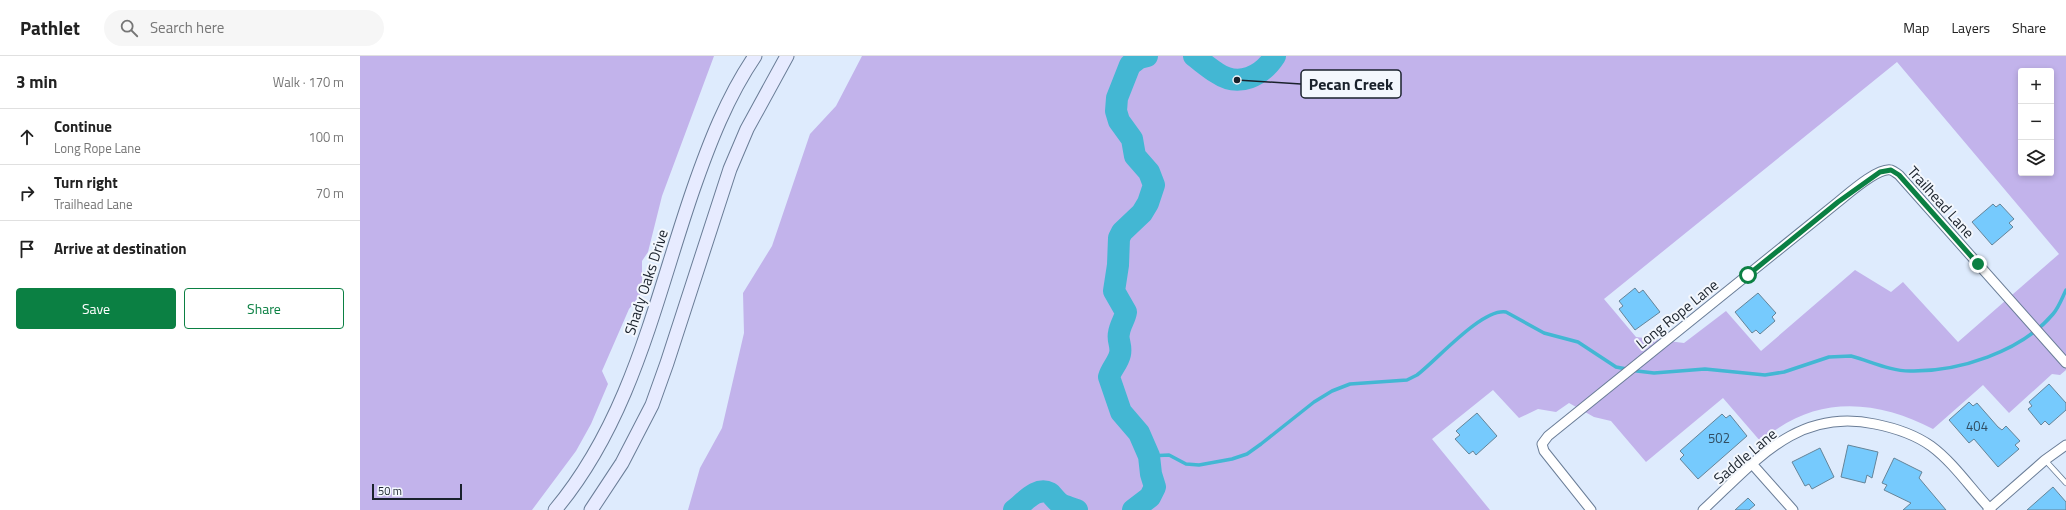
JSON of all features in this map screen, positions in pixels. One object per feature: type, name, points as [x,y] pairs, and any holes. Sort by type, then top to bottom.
[{"type":"street","name":"Shady Oaks Drive","points":[[555,510],[596,451],[619,407],[641,353],[701,166],[718,124],[755,56]]},
{"type":"street","points":[[591,510],[622,463],[652,405],[730,169],[748,129],[787,56]]},
{"type":"street","points":[[776,77],[793,56]]},
{"type":"street","name":"Trailhead Lane","points":[[1891,170],[1899,175],[2066,363]]},
{"type":"street","name":"Long Rope Lane","points":[[1591,510],[1547,457],[1542,444],[1548,436],[1838,202],[1880,172],[1891,170]]},
{"type":"street","name":"Saddle Lane","points":[[1703,510],[1753,464],[1787,438],[1815,424],[1838,420],[1870,423],[1904,431],[1930,446],[1953,467],[1990,510]]},
{"type":"street","points":[[1990,510],[2045,460],[2066,445]]},
{"type":"street","points":[[1753,464],[1793,510]]},
{"type":"lane","points":[[2045,460],[2066,483]]},
{"type":"shaded area","points":[[360,56],[714,56],[662,196],[648,252],[642,261],[642,284],[640,295],[629,309],[602,371],[608,384],[591,424],[576,451],[532,510],[360,510]]},
{"type":"shaded area","points":[[862,56],[1274,56],[1274,58],[1275,56],[2066,56],[2066,370],[2060,375],[2052,374],[2009,413],[1983,385],[1933,429],[1889,411],[1866,407],[1844,406],[1822,409],[1801,416],[1780,427],[1761,442],[1723,398],[1646,462],[1611,421],[1594,417],[1569,403],[1556,412],[1538,409],[1519,418],[1493,390],[1432,439],[1490,510],[688,510],[700,468],[722,428],[744,333],[743,293],[772,246],[810,134],[836,106]],"holes":[[[1897,62],[2059,254],[1958,342],[1903,282],[1891,292],[1855,270],[1761,351],[1726,311],[1684,343],[1636,337],[1604,299]]]},
{"type":"building","points":[[1993,204],[1996,207],[2000,204],[2014,219],[2009,223],[2013,227],[1992,245],[1972,222]]},
{"type":"building","points":[[1635,288],[1639,293],[1643,290],[1660,312],[1635,330],[1619,309],[1623,306],[1619,301]]},
{"type":"building","points":[[1758,293],[1776,313],[1772,317],[1775,321],[1760,334],[1756,330],[1752,333],[1735,312]]},
{"type":"building","points":[[2049,384],[2066,403],[2066,410],[2049,425],[2045,421],[2041,425],[2028,409],[2032,406],[2029,402]]},
{"type":"building","points":[[1969,402],[1973,406],[1977,403],[1998,427],[2002,430],[2006,426],[2020,441],[2015,445],[2019,449],[1998,467],[1974,439],[1969,443],[1949,420]]},
{"type":"building","points":[[1477,413],[1497,436],[1476,455],[1473,451],[1469,454],[1455,439],[1460,435],[1456,431]]},
{"type":"building","points":[[1722,414],[1726,418],[1730,415],[1747,436],[1698,479],[1680,459],[1684,455],[1680,451]]},
{"type":"building","points":[[1848,445],[1878,452],[1872,478],[1867,475],[1865,483],[1841,477]]},
{"type":"building","points":[[1820,448],[1834,477],[1812,489],[1809,484],[1805,486],[1792,462]]},
{"type":"building","points":[[1894,458],[1922,472],[1919,478],[1946,510],[1903,510],[1911,503],[1884,490],[1887,485],[1882,483]]},
{"type":"building","points":[[2053,487],[2066,502],[2066,510],[2027,510]]},
{"type":"building","points":[[1748,498],[1755,505],[1749,510],[1735,510]]},
{"type":"waterway","points":[[1133,510],[1150,497],[1155,487],[1151,474],[1149,456],[1139,433],[1121,412],[1109,377],[1120,354],[1120,327],[1126,312],[1114,291],[1118,265],[1119,238],[1122,232],[1142,213],[1148,203],[1154,185],[1149,172],[1135,156],[1132,139],[1119,121],[1116,111],[1117,98],[1130,65],[1139,58],[1147,56]]},
{"type":"waterway","points":[[1194,56],[1214,71],[1225,77],[1234,79],[1249,78],[1257,74],[1264,69],[1275,56]]},
{"type":"waterway","points":[[1149,456],[1169,455],[1186,464],[1199,465],[1232,459],[1247,454],[1314,402],[1332,391],[1350,384],[1407,380],[1417,375],[1460,336],[1485,318],[1496,313],[1506,312],[1544,333],[1578,342],[1616,367],[1637,371],[1654,373],[1705,369],[1765,375],[1784,372],[1829,357],[1851,356],[1895,369],[1910,371],[1948,368],[1988,357],[2006,349],[2024,339],[2040,327],[2053,314],[2066,290]]},
{"type":"waterway","points":[[1014,510],[1030,496],[1035,493],[1045,491],[1050,493],[1062,504],[1077,510]]},
{"type":"place","name":"Pecan Creek","points":[[1237,80]]},
{"type":"route","points":[[1748,275],[1861,184],[1886,170],[1891,170],[1899,175],[1978,264]]}]
